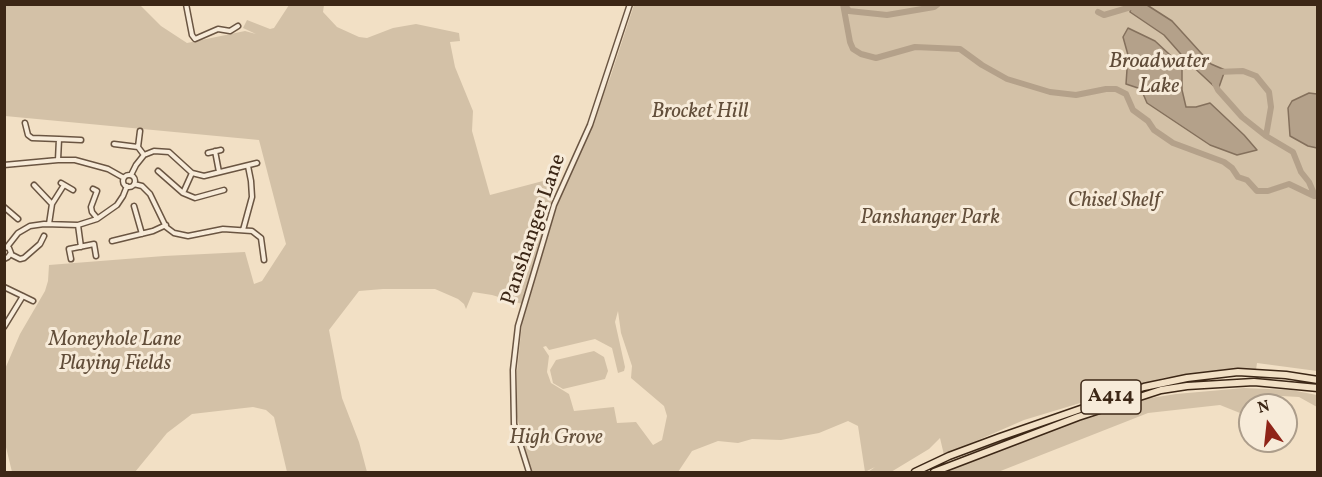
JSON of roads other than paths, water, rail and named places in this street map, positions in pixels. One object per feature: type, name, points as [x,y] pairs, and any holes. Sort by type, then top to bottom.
[{"type":"highway","name":"A414","points":[[915,472],[949,456],[1144,387],[1238,372],[1286,375],[1317,380]]},
{"type":"highway","name":"A414","points":[[934,472],[1078,417],[1161,390],[1254,382],[1317,388]]},
{"type":"street","points":[[186,4],[192,35],[195,39],[218,28],[230,31],[238,27]]},
{"type":"street","name":"Panshanger Lane","points":[[528,472],[514,424],[513,370],[518,326],[554,205],[590,125],[630,4]]},
{"type":"street","points":[[25,123],[26,131],[32,138],[81,140]]},
{"type":"street","points":[[140,131],[138,147],[144,155]]},
{"type":"street","points":[[58,159],[59,139]]},
{"type":"street","points":[[118,152],[117,145],[138,147]]},
{"type":"street","points":[[208,153],[220,150]]},
{"type":"street","points":[[124,178],[131,175],[144,155],[154,151],[169,152],[192,173],[204,176],[257,163]]},
{"type":"street","points":[[214,151],[219,172]]},
{"type":"street","points":[[4,165],[58,159],[93,163],[124,178]]},
{"type":"street","points":[[243,230],[252,197],[248,166]]},
{"type":"street","points":[[158,171],[183,193],[195,198],[224,190]]},
{"type":"street","points":[[183,193],[192,173]]},
{"type":"street","points":[[131,175],[135,179],[134,184]]},
{"type":"street","points":[[124,178],[124,184],[127,186]]},
{"type":"street","points":[[49,224],[52,204],[62,184],[74,190]]},
{"type":"street","points":[[127,186],[134,184],[142,186],[150,194],[166,225],[174,233],[188,236],[223,229],[252,231],[261,238],[264,260]]},
{"type":"street","points":[[34,185],[52,204]]},
{"type":"street","points":[[10,254],[10,249],[6,247],[26,228],[39,224],[78,225],[97,219],[117,205],[127,186]]},
{"type":"street","points":[[93,189],[98,191],[91,207],[97,219]]},
{"type":"street","points":[[134,206],[142,234]]},
{"type":"street","points":[[4,207],[18,219]]},
{"type":"street","points":[[78,225],[81,247]]},
{"type":"street","points":[[112,241],[161,229],[166,225]]},
{"type":"street","points":[[10,254],[24,258],[40,244],[44,236]]},
{"type":"street","points":[[71,259],[69,249],[94,244],[96,256]]},
{"type":"street","points":[[4,259],[10,254]]},
{"type":"street","points":[[4,287],[33,301]]},
{"type":"street","points":[[4,327],[23,296]]},
{"type":"water","points":[[1132,5],[1147,5],[1172,21],[1211,64],[1225,70],[1218,90],[1187,61],[1164,35],[1130,12]]},
{"type":"water","name":"Broadwater Lake","points":[[1128,28],[1155,41],[1182,66],[1182,90],[1186,107],[1210,103],[1257,150],[1237,155],[1210,145],[1147,103],[1141,89],[1126,84],[1128,55],[1123,37]]},
{"type":"water","points":[[1309,93],[1317,94],[1317,148],[1308,146],[1290,136],[1288,108],[1292,101]]},
{"type":"waterway","points":[[843,4],[850,42],[853,49],[861,54],[876,58],[915,47],[960,49],[1007,79],[1050,92],[1076,95],[1116,89],[1126,94],[1133,110],[1148,121],[1154,130],[1173,143],[1224,162],[1238,177],[1247,180],[1257,191],[1268,191],[1289,184],[1314,196]]},
{"type":"waterway","points":[[845,5],[849,11],[887,15],[934,7],[938,4]]},
{"type":"waterway","points":[[1098,12],[1104,15],[1139,7]]},
{"type":"waterway","points":[[1217,72],[1243,71],[1256,76],[1269,92],[1271,107],[1266,136]]},
{"type":"waterway","points":[[1215,84],[1242,117],[1266,136],[1293,152],[1315,196]]},
{"type":"park label","name":"Brocket Hill","points":[[700,113]]},
{"type":"park label","name":"Chisel Shelf","points":[[1114,202]]},
{"type":"park label","name":"Panshanger Park","points":[[930,219]]},
{"type":"park label","name":"Moneyhole Lane Playing Fields","points":[[115,353]]},
{"type":"park label","name":"High Grove","points":[[556,439]]}]
